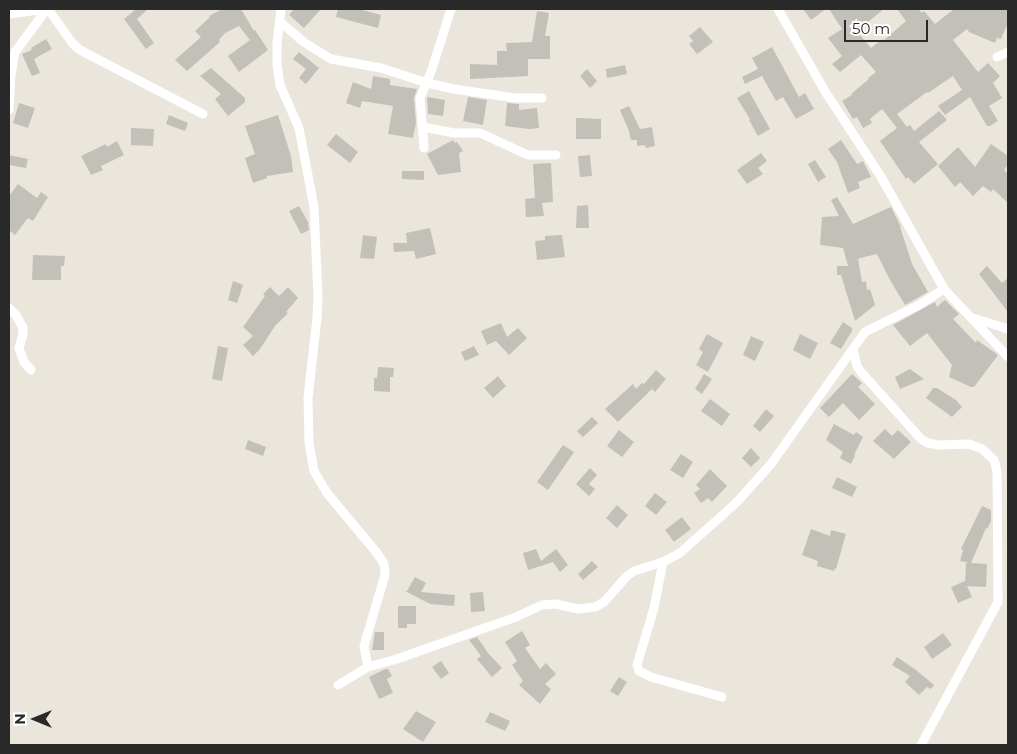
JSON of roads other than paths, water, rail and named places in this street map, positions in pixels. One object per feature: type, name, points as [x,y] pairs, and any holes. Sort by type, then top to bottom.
[{"type":"street","points":[[9,14],[47,9]]},
{"type":"street","points":[[9,110],[12,54],[47,9]]},
{"type":"street","points":[[47,9],[69,39],[80,50],[204,114]]},
{"type":"street","points":[[281,9],[277,64],[279,78],[299,128],[314,208],[318,318],[307,413],[311,456],[314,471],[327,494],[377,553],[384,564],[385,575],[364,646],[368,667]]},
{"type":"street","points":[[424,148],[420,98],[427,83],[451,9]]},
{"type":"street","points":[[778,9],[826,93],[880,175],[944,289],[1008,357]]},
{"type":"street","points":[[279,21],[311,48],[330,59],[381,68],[427,83],[485,94],[542,98]]},
{"type":"street","points":[[997,57],[1008,52]]},
{"type":"street","points":[[423,127],[454,133],[480,133],[528,155],[556,155]]},
{"type":"street","points":[[338,685],[368,667],[516,617],[542,605],[556,604],[578,609],[595,607],[604,602],[626,576],[634,571],[663,562],[680,553],[736,503],[765,471],[795,433],[865,332],[919,305],[944,289]]},
{"type":"street","points":[[9,308],[23,328],[19,348],[24,362],[31,370]]},
{"type":"street","points":[[969,317],[1008,329]]},
{"type":"street","points":[[853,349],[860,372],[921,439],[938,445],[969,444],[982,449],[994,460],[997,471],[998,602],[921,745]]},
{"type":"street","points":[[663,562],[654,608],[637,665],[639,671],[650,677],[722,697]]}]
